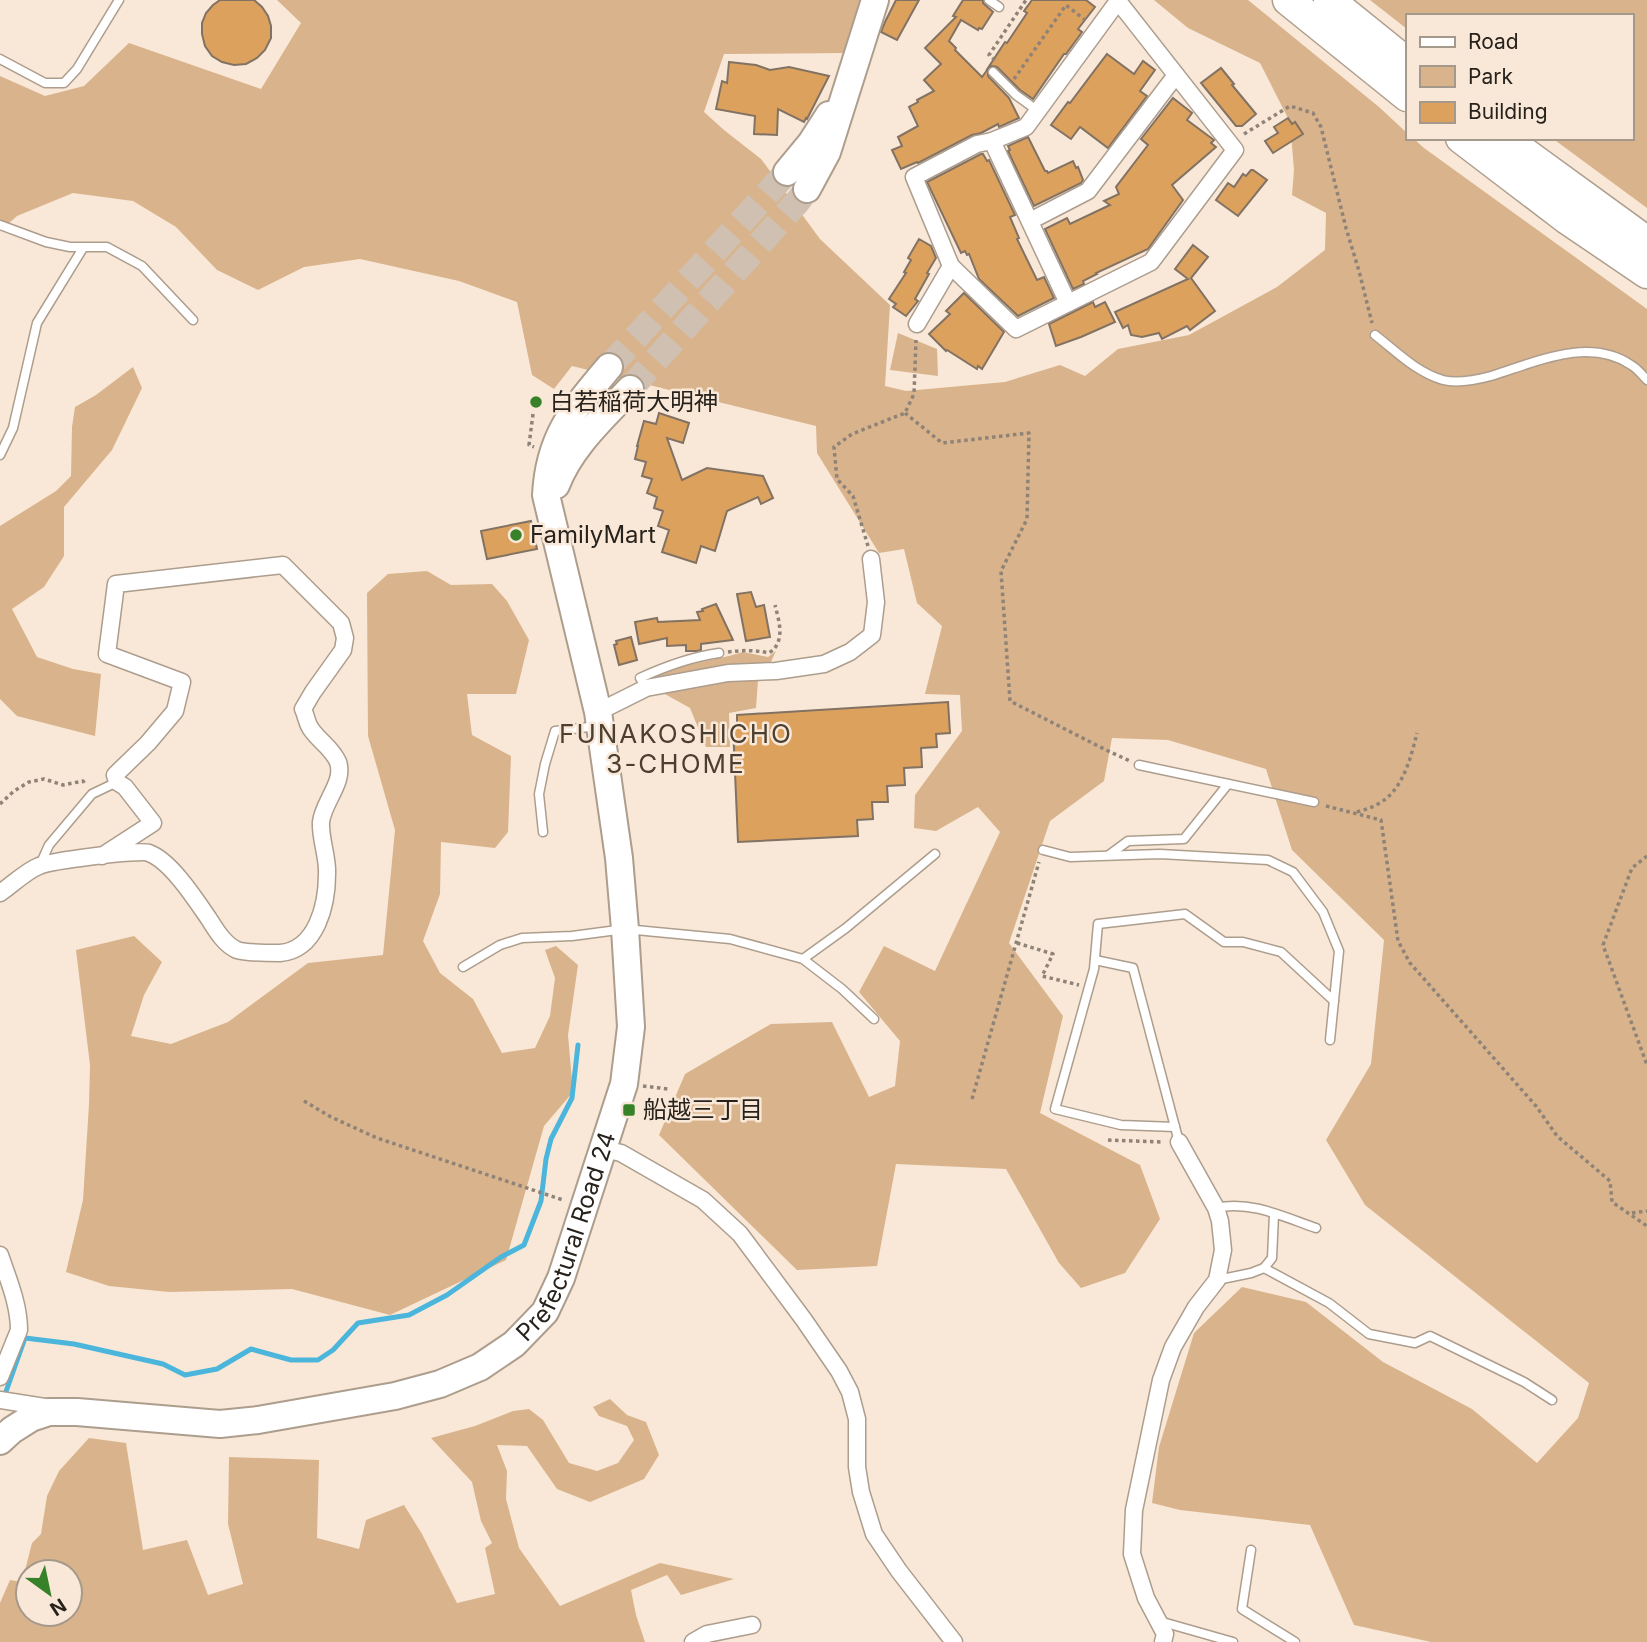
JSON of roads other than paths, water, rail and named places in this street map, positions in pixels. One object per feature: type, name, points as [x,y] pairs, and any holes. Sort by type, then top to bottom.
[{"type":"highway","points":[[1288,0],[1406,95]]},
{"type":"highway","points":[[1329,0],[1406,62]]},
{"type":"highway","points":[[1464,140],[1566,218],[1647,274]]},
{"type":"highway","points":[[1507,140],[1647,242]]},
{"type":"main road","points":[[807,189],[827,152],[875,0]]},
{"type":"main road","points":[[787,172],[811,143],[832,109],[858,57]]},
{"type":"main road","name":"Prefectural Road 24","points":[[0,1441],[31,1418],[49,1412],[220,1424],[395,1396],[440,1384],[480,1367],[514,1344],[545,1312],[561,1279],[624,1084],[631,1027],[619,858],[600,719],[546,495],[547,476],[563,427],[609,367]]},
{"type":"main road","name":"Prefectural Road 24","points":[[549,513],[565,465],[580,443],[630,389]]},
{"type":"street","points":[[1118,0],[1235,150],[1151,262],[1016,329],[951,266],[914,177],[977,144],[1026,127],[1118,0]]},
{"type":"street","points":[[1030,221],[1088,191],[1176,75]]},
{"type":"street","points":[[992,141],[1068,303]]},
{"type":"street","points":[[916,324],[951,266]]},
{"type":"street","points":[[600,719],[646,688],[728,673],[776,671],[824,664],[850,652],[872,635],[876,603],[872,559]]},
{"type":"street","points":[[0,893],[39,866],[67,859],[102,856],[148,852],[165,863],[190,892],[221,937],[238,950],[286,952],[303,943],[315,930],[324,909],[328,873],[321,822],[339,776],[338,762],[329,747],[310,728],[303,709],[343,650],[345,638],[341,624],[283,565],[116,584],[107,654],[182,682],[175,711],[148,743],[115,775],[117,782],[125,787],[153,823],[102,856]]},
{"type":"street","points":[[1163,1642],[1165,1634],[1146,1598],[1132,1554],[1134,1510],[1161,1380],[1173,1347],[1190,1317],[1217,1280],[1223,1250],[1216,1208],[1177,1135]]},
{"type":"street","points":[[604,1149],[621,1153],[703,1200],[740,1234],[804,1320],[850,1392],[857,1419],[857,1467],[861,1492],[874,1534],[954,1642]]},
{"type":"street","points":[[0,1255],[13,1294],[19,1330],[0,1377]]},
{"type":"street","points":[[0,1400],[77,1412]]},
{"type":"street","points":[[693,1642],[707,1634],[752,1625]]},
{"type":"lane","points":[[0,59],[45,83],[64,83],[77,69],[119,0]]},
{"type":"lane","points":[[989,0],[999,6]]},
{"type":"lane","points":[[993,72],[1016,95],[1038,111]]},
{"type":"lane","points":[[0,225],[46,242],[70,247],[107,247],[142,266],[193,320]]},
{"type":"lane","points":[[0,455],[13,428],[37,323],[83,248]]},
{"type":"lane","points":[[1375,335],[1419,370],[1445,380],[1474,380],[1566,353],[1605,353],[1632,365],[1647,380]]},
{"type":"lane","points":[[646,688],[640,678],[668,665],[719,653]]},
{"type":"lane","points":[[543,832],[539,794],[555,731],[600,719]]},
{"type":"lane","points":[[1139,765],[1314,802]]},
{"type":"lane","points":[[39,866],[49,845],[92,794],[117,782]]},
{"type":"lane","points":[[1108,856],[1128,841],[1184,839],[1228,784]]},
{"type":"lane","points":[[1043,849],[1070,857],[1160,854],[1268,860],[1293,872],[1323,912],[1339,951],[1330,1040]]},
{"type":"lane","points":[[803,960],[935,854]]},
{"type":"lane","points":[[1095,960],[1133,968],[1177,1135],[1055,1109],[1094,969],[1098,924],[1185,914],[1224,942],[1243,943],[1281,952],[1334,1001]]},
{"type":"lane","points":[[463,967],[500,945],[538,936],[556,938],[625,929],[730,939],[803,960],[842,989],[874,1019]]},
{"type":"lane","points":[[1216,1208],[1227,1205],[1254,1207],[1316,1228]]},
{"type":"lane","points":[[1217,1280],[1264,1268],[1272,1258],[1274,1214]]},
{"type":"lane","points":[[1264,1268],[1329,1303],[1369,1334],[1415,1343],[1430,1336],[1524,1382],[1552,1400]]},
{"type":"lane","points":[[1251,1550],[1242,1609],[1295,1642]]},
{"type":"lane","points":[[1159,1621],[1233,1642]]},
{"type":"waterway","points":[[3,1400],[25,1338],[74,1344],[163,1364],[185,1375],[217,1369],[251,1349],[291,1360],[318,1360],[333,1350],[358,1323],[409,1315],[447,1295],[501,1257],[524,1245],[541,1201],[551,1139],[572,1098],[578,1045]]},
{"type":"tunnel","points":[[609,367],[787,172]]},
{"type":"tunnel","points":[[630,389],[807,189]]},
{"type":"place","name":"白若稲荷大明神","points":[[536,402]]},
{"type":"place","name":"FamilyMart","points":[[516,535]]},
{"type":"place","name":"船越三丁目","points":[[629,1110]]},
{"type":"district","name":"FUNAKOSHICHO 3-CHOME","points":[[676,749]]}]
